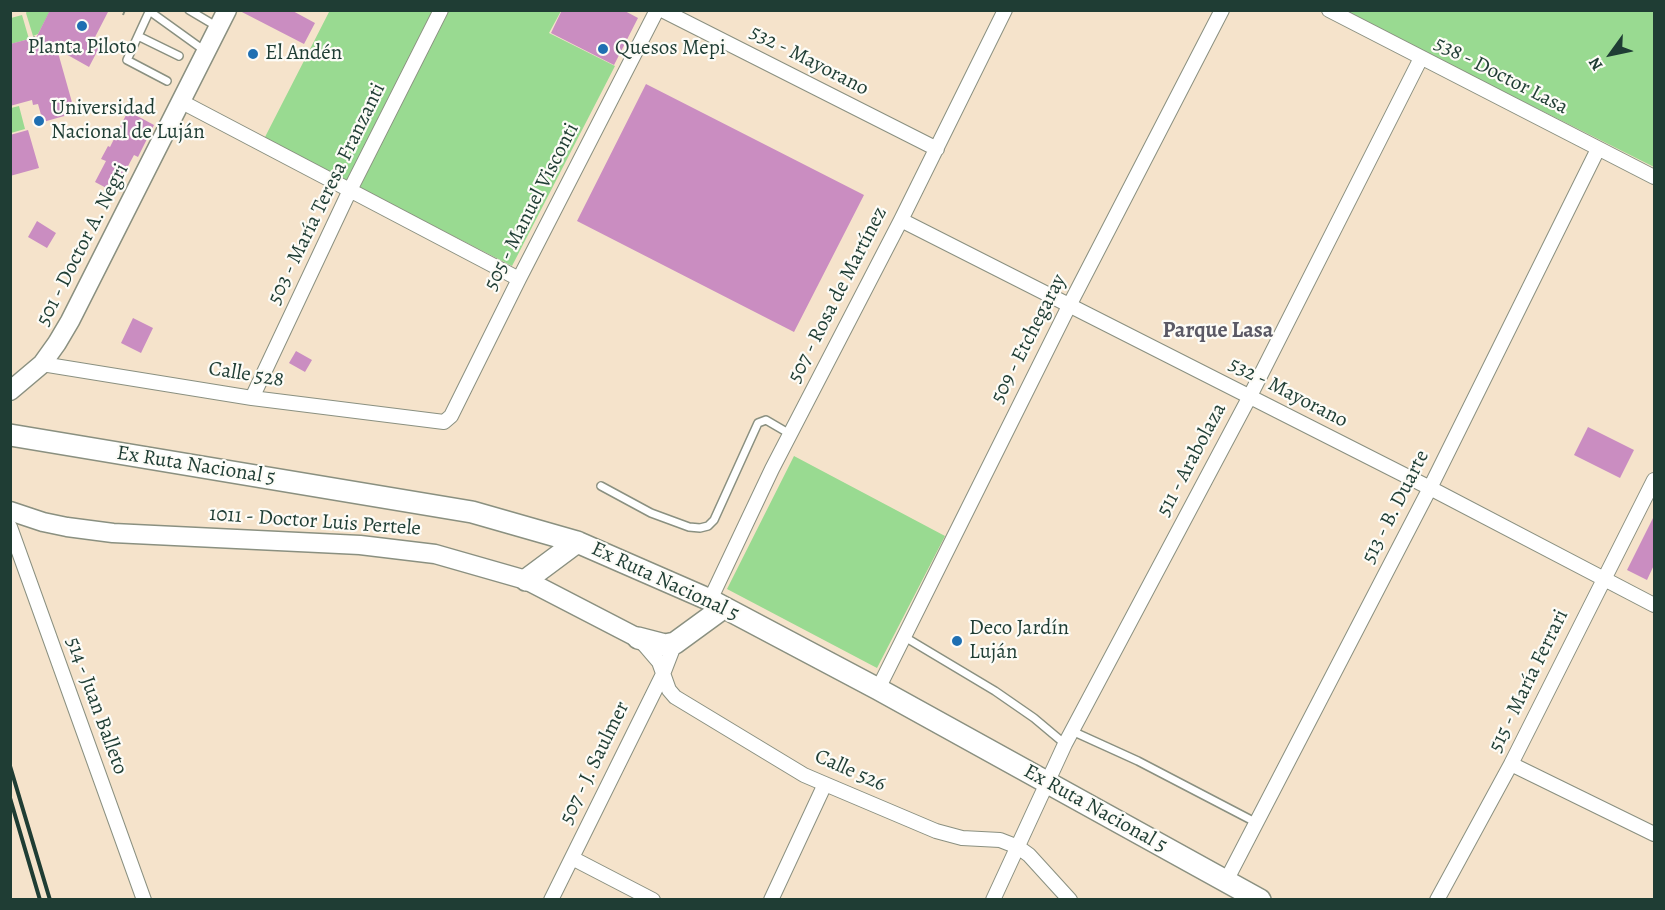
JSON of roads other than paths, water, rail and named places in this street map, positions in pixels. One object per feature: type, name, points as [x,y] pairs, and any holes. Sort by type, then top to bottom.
[{"type":"main road","name":"Ex Ruta Nacional 5","points":[[10,435],[471,512],[577,542],[716,604],[878,689],[1260,900]]},
{"type":"main road","points":[[526,580],[577,542]]},
{"type":"main road","points":[[638,638],[665,645],[675,643],[716,604]]},
{"type":"street","name":"501 - Doctor A. Negri","points":[[10,391],[42,364],[70,321],[227,10]]},
{"type":"street","name":"503 - María Teresa Franzanti","points":[[252,398],[350,190],[441,10]]},
{"type":"street","name":"532 - Mayorano","points":[[660,10],[937,149]]},
{"type":"street","name":"505 - Manuel Visconti","points":[[444,423],[451,416],[519,279],[660,10]]},
{"type":"street","name":"507 - Rosa de Martínez","points":[[716,604],[790,434],[902,220],[1005,10]]},
{"type":"street","name":"509 - Etchegaray","points":[[878,689],[1069,306],[1222,10]]},
{"type":"street","name":"538 - Doctor Lasa","points":[[1329,10],[1654,177]]},
{"type":"street","name":"511 - Arabolaza","points":[[993,900],[1046,783],[1249,398],[1421,58]]},
{"type":"street","points":[[182,102],[519,279]]},
{"type":"street","name":"513 - B. Duarte","points":[[1226,880],[1430,488],[1598,149]]},
{"type":"street","name":"532 - Mayorano","points":[[902,220],[1430,488],[1654,605]]},
{"type":"street","name":"Calle 528","points":[[42,364],[252,398],[444,423]]},
{"type":"street","name":"515 - María Ferrari","points":[[1437,900],[1511,764],[1654,480]]},
{"type":"street","name":"1011 - Doctor Luis Pertele","points":[[10,511],[43,522],[113,533],[408,549],[465,561],[526,580],[638,638]]},
{"type":"street","name":"514 - Juan Balleto","points":[[10,527],[144,900]]},
{"type":"street","name":"Calle 526","points":[[638,638],[652,651],[659,662],[669,690],[675,697],[804,775],[936,831],[962,838],[1000,840],[1018,847],[1029,855],[1070,900]]},
{"type":"street","name":"507 - J. Saulmer","points":[[552,900],[663,674],[675,643]]},
{"type":"street","points":[[1511,764],[1654,834]]},
{"type":"street","points":[[771,900],[825,784]]},
{"type":"street","points":[[572,858],[653,900]]},
{"type":"lane","points":[[189,10],[218,27]]},
{"type":"lane","points":[[167,81],[127,60],[149,11],[206,51]]},
{"type":"lane","points":[[138,36],[179,56]]},
{"type":"lane","points":[[601,486],[651,513],[689,527],[708,526],[714,520],[758,423],[766,420],[790,434]]},
{"type":"lane","points":[[903,636],[1069,738],[1138,761],[1257,823]]},
{"type":"railway","points":[[10,766],[50,900]]},
{"type":"railway","points":[[10,798],[40,900]]},
{"type":"place","name":"Planta Piloto","points":[[82,26]]},
{"type":"place","name":"Quesos Mepi","points":[[603,49]]},
{"type":"place","name":"El Andén","points":[[253,54]]},
{"type":"place","name":"Universidad Nacional de Luján","points":[[39,121]]},
{"type":"place","name":"Deco Jardín Luján","points":[[957,641]]},
{"type":"district","name":"Parque Lasa","points":[[1218,332]]}]
